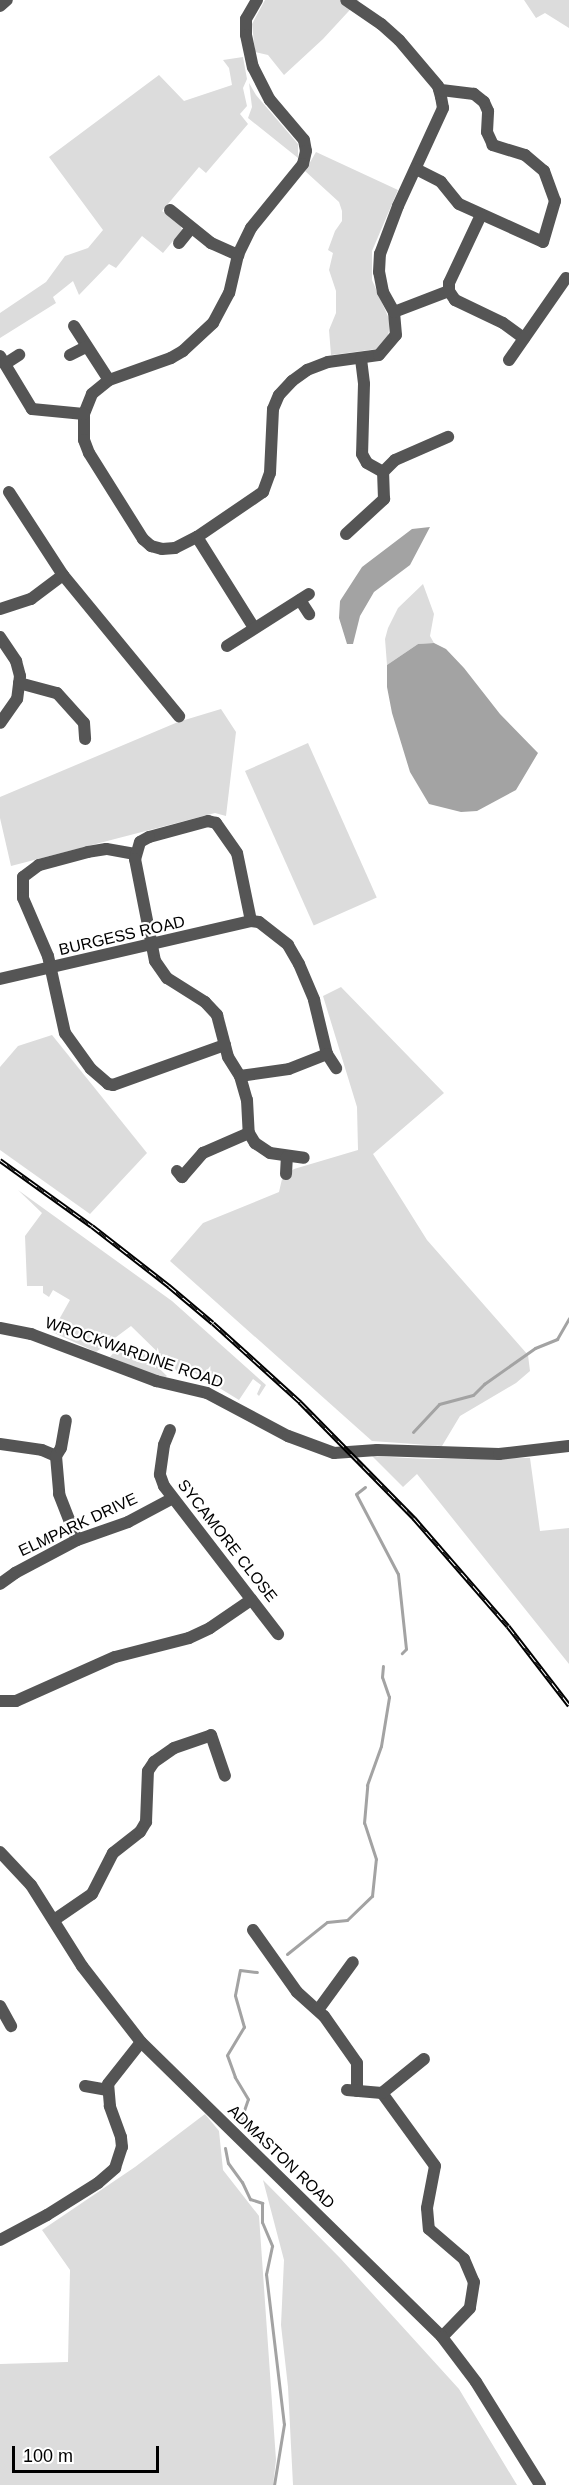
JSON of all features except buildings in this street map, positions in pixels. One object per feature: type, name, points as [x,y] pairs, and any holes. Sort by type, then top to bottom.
[{"type":"street","points":[[0,6],[7,0]]},
{"type":"street","points":[[257,0],[246,19],[246,35],[253,67],[270,100],[304,140],[306,151],[303,164],[251,228],[238,255],[230,293],[213,323],[183,351],[171,358],[109,380],[93,394],[84,414],[84,440],[89,453],[143,539],[151,546],[162,549],[175,548],[197,537],[263,492],[270,474],[273,410],[279,395],[307,370],[328,362],[379,355],[392,342],[397,326],[394,312],[383,292],[379,272],[380,254],[442,108],[439,90],[399,40],[381,24],[346,0]]},
{"type":"street","points":[[416,169],[432,176],[459,204],[543,242],[555,201],[544,171],[525,155],[493,145],[487,132],[489,122],[484,102],[468,92],[439,90]]},
{"type":"street","points":[[171,210],[191,228],[225,251],[238,255]]},
{"type":"street","points":[[481,215],[449,283],[449,291],[455,300],[503,323],[524,338]]},
{"type":"street","points":[[179,243],[191,228]]},
{"type":"street","points":[[509,360],[566,278]]},
{"type":"street","points":[[394,312],[449,291]]},
{"type":"street","points":[[74,326],[109,380]]},
{"type":"street","points":[[69,355],[86,347]]},
{"type":"street","points":[[19,355],[3,360],[32,409],[84,414]]},
{"type":"street","points":[[361,359],[364,384],[362,454],[367,463],[383,472]]},
{"type":"street","points":[[383,472],[407,453],[425,449],[448,437]]},
{"type":"street","points":[[346,534],[384,499],[383,472]]},
{"type":"street","points":[[9,492],[63,575],[179,716]]},
{"type":"street","points":[[197,537],[254,628]]},
{"type":"street","points":[[0,609],[32,599],[63,575]]},
{"type":"street","points":[[226,646],[305,597],[309,614]]},
{"type":"street","points":[[0,637],[16,661],[19,683],[17,699],[0,723]]},
{"type":"street","points":[[19,683],[57,693],[84,723],[85,739]]},
{"type":"street","points":[[304,1158],[270,1153],[255,1143],[249,1133],[250,1117],[240,1076],[225,1045],[217,1015],[205,1002],[167,978],[155,961],[150,946],[135,854],[140,842],[149,837],[208,820],[216,823],[237,853],[251,921],[271,928],[288,945],[299,964],[314,1000],[327,1054],[336,1068]]},
{"type":"street","points":[[135,854],[121,850],[97,850],[39,865],[22,877],[23,898],[48,957],[65,1033],[91,1069],[108,1084],[119,1084],[225,1045]]},
{"type":"street","name":"BURGESS ROAD","points":[[0,979],[251,921]]},
{"type":"street","points":[[240,1076],[290,1069],[327,1054]]},
{"type":"street","points":[[177,1171],[182,1177],[203,1153],[249,1133]]},
{"type":"street","points":[[286,1174],[287,1157]]},
{"type":"street","name":"WROCKWARDINE ROAD","points":[[0,1328],[30,1334],[156,1381],[207,1394],[288,1436],[334,1453],[377,1450],[499,1454],[569,1446]]},
{"type":"street","points":[[66,1420],[61,1448],[56,1456],[59,1494],[77,1540]]},
{"type":"street","name":"SYCAMORE CLOSE","points":[[170,1430],[164,1445],[160,1475],[171,1499],[278,1634]]},
{"type":"street","points":[[0,1444],[42,1450],[56,1456]]},
{"type":"street","name":"ELMPARK DRIVE","points":[[0,1584],[15,1573],[77,1540],[128,1522],[171,1499]]},
{"type":"street","points":[[0,1701],[16,1701],[116,1657],[189,1638],[210,1628],[251,1600]]},
{"type":"street","points":[[54,1920],[92,1894],[113,1852],[140,1832],[146,1822],[148,1771],[154,1762],[174,1748],[211,1735],[225,1776]]},
{"type":"street","name":"ADMASTON ROAD","points":[[0,1852],[32,1885],[82,1966],[141,2042],[442,2337],[476,2382],[540,2485]]},
{"type":"street","points":[[253,1930],[297,1992],[318,2010],[357,2063],[352,2090],[382,2093],[424,2059]]},
{"type":"street","points":[[318,2010],[353,1962]]},
{"type":"street","points":[[0,2007],[11,2026]]},
{"type":"street","points":[[0,2240],[47,2215],[98,2183],[115,2168],[122,2147],[108,2090],[112,2076],[141,2042]]},
{"type":"street","points":[[85,2086],[108,2090]]},
{"type":"street","points":[[382,2093],[435,2166],[427,2208],[429,2229],[464,2259],[474,2282],[470,2308],[442,2337]]},
{"type":"shaded area","points":[[265,0],[359,0],[323,39],[284,75],[268,55],[255,52],[252,24]]},
{"type":"shaded area","points":[[524,0],[569,0],[569,28],[545,13],[536,18]]},
{"type":"shaded area","points":[[243,57],[247,79],[243,88],[247,106],[240,114],[248,124],[206,173],[199,167],[162,211],[180,224],[182,230],[163,253],[142,236],[116,268],[109,264],[79,295],[73,281],[53,297],[56,303],[0,338],[0,313],[46,282],[65,256],[88,248],[103,230],[49,157],[159,75],[184,101],[232,85],[229,68],[223,60]]},
{"type":"shaded area","points":[[249,83],[256,95],[298,144],[298,158],[248,118],[252,107]]},
{"type":"shaded area","points":[[316,152],[398,190],[372,251],[372,280],[390,321],[388,338],[377,349],[331,355],[329,330],[336,313],[336,291],[329,270],[333,253],[328,250],[335,231],[342,221],[342,211],[339,202],[305,171]]},
{"type":"shaded area","points":[[430,527],[410,565],[374,592],[360,616],[353,644],[347,644],[339,618],[340,601],[362,567],[412,529]]},
{"type":"shaded area","points":[[423,584],[434,614],[430,636],[434,643],[418,644],[387,665],[385,639],[388,628],[398,608]]},
{"type":"shaded area","points":[[434,643],[446,649],[464,668],[500,714],[538,753],[516,790],[477,811],[461,812],[429,804],[410,772],[392,713],[387,687],[387,665],[418,644]]},
{"type":"shaded area","points":[[221,709],[236,732],[226,816],[215,813],[11,866],[0,818],[0,797],[178,722]]},
{"type":"shaded area","points":[[308,743],[377,897],[314,925],[245,771]]},
{"type":"shaded area","points":[[341,987],[444,1093],[373,1154],[427,1240],[528,1355],[530,1371],[516,1383],[460,1416],[442,1446],[372,1441],[170,1261],[203,1223],[279,1192],[282,1179],[294,1169],[358,1150],[357,1107],[323,996]]},
{"type":"shaded area","points":[[52,1035],[147,1153],[90,1214],[0,1150],[0,1067],[18,1046]]},
{"type":"shaded area","points":[[18,1190],[172,1301],[266,1385],[259,1396],[257,1394],[261,1385],[253,1379],[239,1400],[190,1370],[177,1371],[131,1326],[96,1352],[52,1332],[70,1300],[53,1290],[49,1297],[43,1293],[43,1286],[27,1286],[25,1236],[42,1213]]},
{"type":"shaded area","points":[[136,1346],[167,1376],[163,1379],[110,1357],[115,1351]]},
{"type":"shaded area","points":[[372,1456],[426,1459],[530,1458],[540,1531],[569,1528],[569,1664],[417,1474],[403,1487]]},
{"type":"shaded area","points":[[205,2114],[219,2131],[223,2170],[259,2216],[276,2460],[273,2485],[0,2485],[0,2364],[68,2362],[70,2270],[42,2230],[135,2167]]},
{"type":"shaded area","points":[[263,2180],[340,2258],[459,2389],[517,2485],[293,2485],[288,2387],[281,2325],[284,2260]]},
{"type":"waterway","points":[[413,1432],[439,1404],[473,1395],[484,1384],[535,1348],[557,1339],[569,1318]]},
{"type":"waterway","points":[[365,1487],[356,1494],[398,1574],[406,1649],[402,1653]]},
{"type":"waterway","points":[[287,1954],[327,1922],[347,1920],[372,1896],[376,1859],[364,1823],[367,1785],[381,1746],[389,1697],[382,1677],[383,1666]]},
{"type":"waterway","points":[[241,2119],[248,2099],[235,2077],[227,2055],[244,2027],[235,1995],[240,1970],[257,1972]]},
{"type":"waterway","points":[[225,2148],[228,2163],[242,2182],[250,2199],[262,2203],[262,2222],[272,2246],[266,2274],[284,2424],[274,2485]]},
{"type":"railway","points":[[0,1160],[92,1226],[169,1286],[300,1402],[414,1518],[508,1626],[569,1705]]}]
